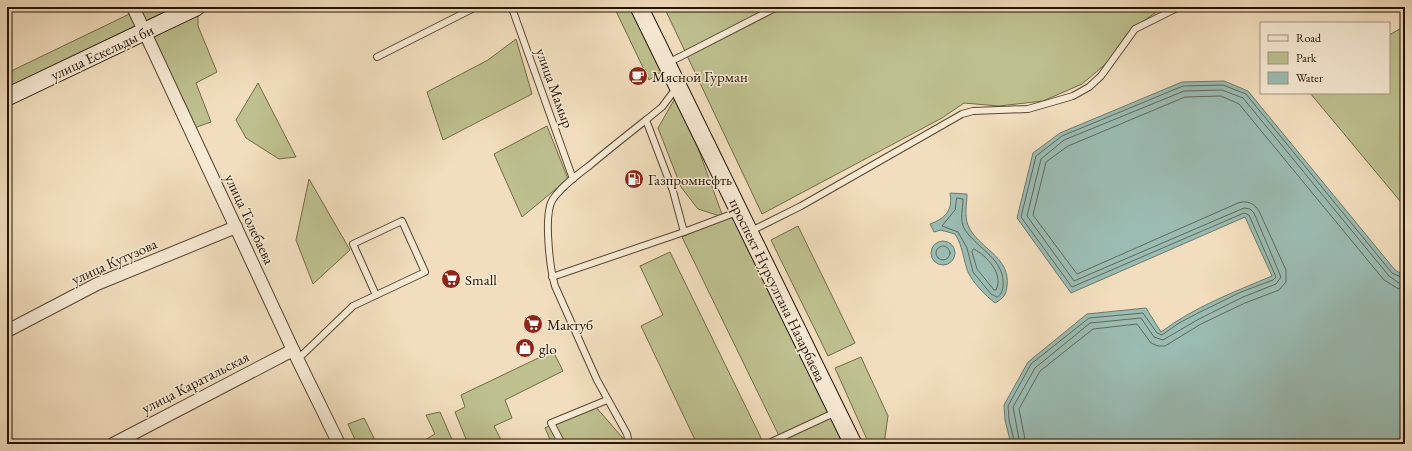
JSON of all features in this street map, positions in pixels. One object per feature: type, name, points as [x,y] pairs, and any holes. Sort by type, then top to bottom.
[{"type":"main road","name":"улица Ескельды би","points":[[7,97],[196,7]]},
{"type":"main road","name":"проспект Нурсултана Назарбаева","points":[[639,7],[853,444]]},
{"type":"street","name":"улица Толебаева","points":[[133,7],[295,354],[339,444]]},
{"type":"street","name":"улица Кутузова","points":[[7,330],[97,284],[236,226]]},
{"type":"street","name":"улица Каратальская","points":[[113,444],[295,354]]},
{"type":"lane","points":[[377,57],[476,7]]},
{"type":"lane","name":"улица Мамыр","points":[[510,7],[513,11],[573,179]]},
{"type":"lane","points":[[667,63],[777,7]]},
{"type":"lane","points":[[749,232],[800,206],[962,114],[973,111],[1028,109],[1073,96],[1089,87],[1101,76],[1135,29],[1179,7]]},
{"type":"lane","points":[[629,444],[627,434],[607,400],[552,277],[548,243],[549,211],[553,199],[573,179],[662,107],[678,86]]},
{"type":"lane","points":[[646,120],[673,191],[684,232]]},
{"type":"lane","points":[[552,277],[739,212]]},
{"type":"lane","points":[[295,354],[353,306],[425,272],[402,221],[353,244],[376,295]]},
{"type":"lane","points":[[562,444],[551,423],[607,400]]},
{"type":"lane","points":[[767,444],[837,412]]},
{"type":"green space","points":[[144,7],[180,7],[7,92],[7,73]]},
{"type":"green space","points":[[614,7],[634,7],[665,69],[649,80]]},
{"type":"green space","points":[[664,7],[1164,7],[1133,28],[1108,62],[1082,84],[1043,101],[999,106],[964,103],[942,118],[762,214]]},
{"type":"green space","points":[[198,12],[198,26],[217,72],[196,83],[211,122],[194,128],[153,35]]},
{"type":"green space","points":[[1405,26],[1405,207],[1311,94],[1390,94],[1390,34]]},
{"type":"green space","points":[[516,39],[532,94],[443,140],[427,92],[488,60]]},
{"type":"green space","points":[[258,83],[296,157],[279,159],[246,138],[236,120]]},
{"type":"green space","points":[[678,93],[723,217],[698,209],[681,187],[658,128]]},
{"type":"green space","points":[[547,126],[568,179],[522,217],[494,154]]},
{"type":"green space","points":[[309,179],[350,250],[313,284],[296,240]]},
{"type":"green space","points":[[739,211],[853,444],[783,444],[682,237]]},
{"type":"green space","points":[[798,226],[855,343],[828,356],[771,240]]},
{"type":"green space","points":[[670,252],[764,444],[697,444],[641,326],[663,315],[640,266]]},
{"type":"green space","points":[[553,351],[563,371],[505,400],[512,418],[494,426],[503,444],[468,444],[455,412],[465,407],[461,395]]},
{"type":"green space","points":[[861,357],[888,416],[884,444],[869,444],[835,368]]},
{"type":"green space","points":[[595,406],[628,444],[552,444],[545,428],[578,411]]},
{"type":"green space","points":[[440,412],[454,444],[418,444],[435,434],[426,415]]},
{"type":"green space","points":[[364,418],[377,444],[357,444],[348,424]]},
{"type":"water","points":[[1224,81],[1248,91],[1395,270],[1405,276],[1405,444],[1011,444],[1005,420],[1004,405],[1028,362],[1087,314],[1146,308],[1161,332],[1187,315],[1229,294],[1272,276],[1245,217],[1071,293],[1017,218],[1033,153],[1060,133],[1182,82]]},
{"type":"water","points":[[950,193],[967,194],[967,221],[972,233],[1004,267],[1007,276],[1006,292],[1002,298],[995,303],[980,289],[970,276],[966,267],[960,243],[955,234],[941,230],[934,232],[930,224],[936,222],[947,213],[951,199]]},
{"type":"water","points":[[943,241],[951,245],[955,253],[951,261],[943,265],[935,261],[931,253],[935,245]]},
{"type":"place","name":"Мясной Гурман","points":[[638,76]]},
{"type":"place","name":"Газпромнефть","points":[[634,179]]},
{"type":"place","name":"Small","points":[[451,279]]},
{"type":"place","name":"Мактуб","points":[[533,324]]},
{"type":"place","name":"glo","points":[[525,348]]}]
